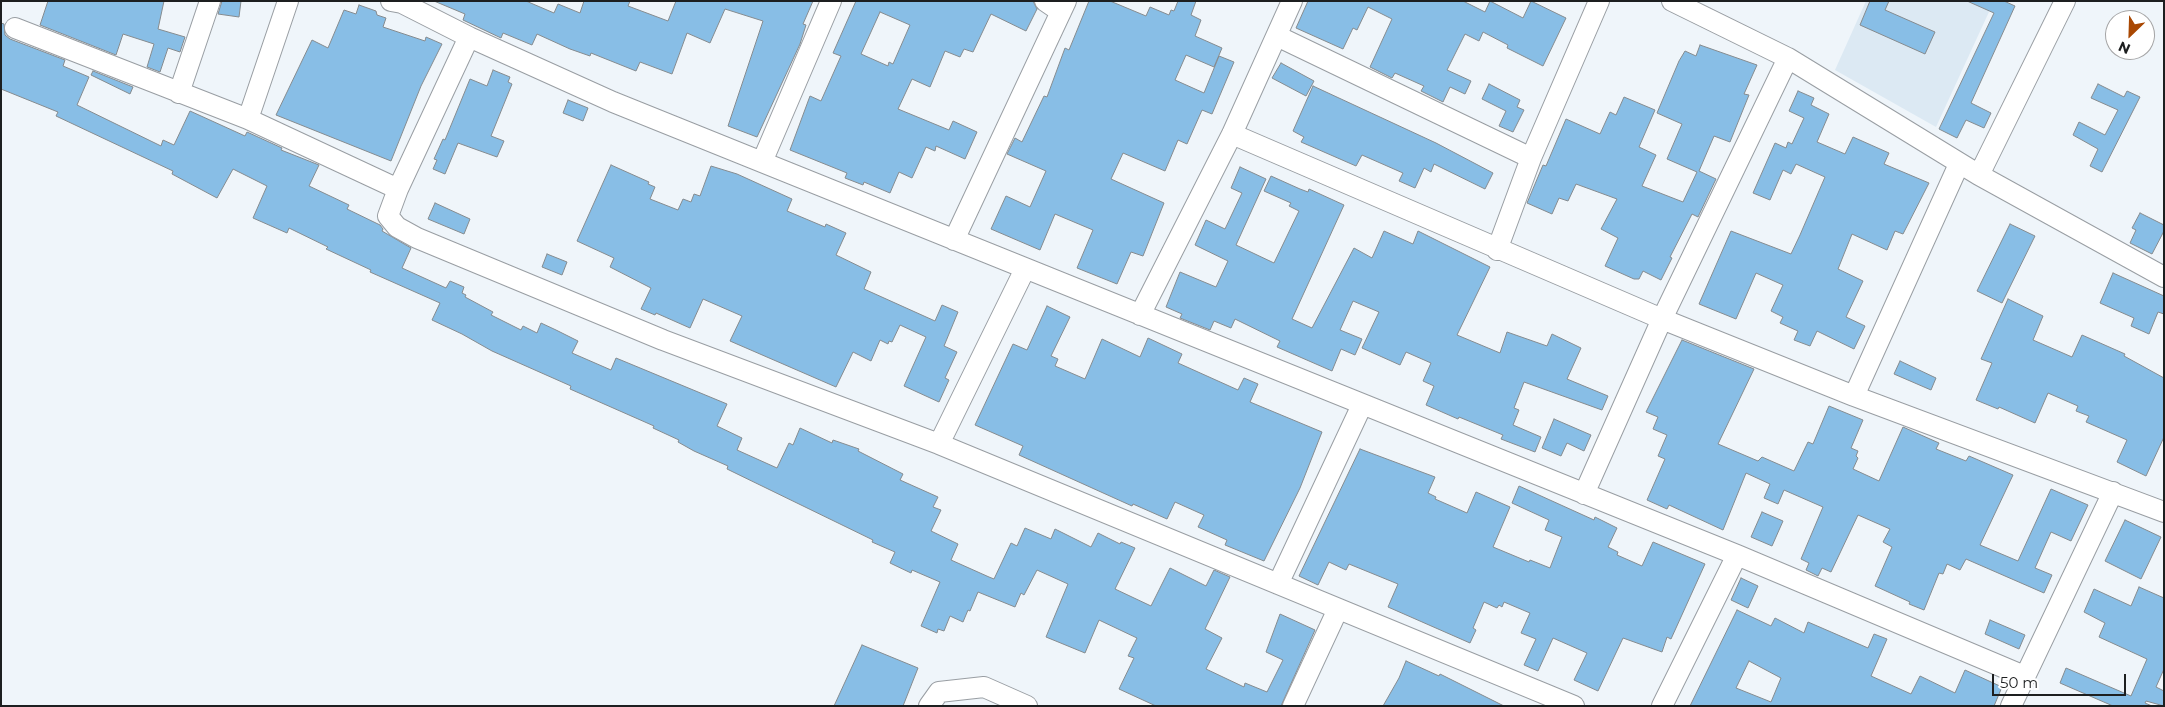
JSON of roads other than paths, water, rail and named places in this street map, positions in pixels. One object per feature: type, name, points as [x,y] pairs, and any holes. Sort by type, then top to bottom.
[{"type":"street","points":[[179,93],[210,1]]},
{"type":"street","points":[[248,119],[288,1]]},
{"type":"street","points":[[391,1],[402,4],[613,102],[1736,555],[2024,676]]},
{"type":"street","points":[[762,162],[831,1]]},
{"type":"street","points":[[1140,315],[1232,134],[1292,1]]},
{"type":"street","points":[[1497,250],[1531,158],[1598,1]]},
{"type":"street","points":[[1672,1],[1788,58],[1959,164],[2163,276]]},
{"type":"street","points":[[1979,175],[2064,1]]},
{"type":"street","points":[[954,240],[1057,5]]},
{"type":"street","points":[[15,28],[248,119],[398,189]]},
{"type":"street","points":[[1277,36],[1531,158]]},
{"type":"street","points":[[470,37],[398,189],[388,216],[397,227],[417,238],[663,340],[939,444],[1574,706]]},
{"type":"street","points":[[1584,494],[1662,319],[1788,58]]},
{"type":"street","points":[[1232,134],[1497,250],[1662,319],[1854,396],[2164,512]]},
{"type":"street","points":[[1854,396],[1959,164]]},
{"type":"street","points":[[939,444],[1025,269]]},
{"type":"street","points":[[1278,584],[1362,405]]},
{"type":"street","points":[[2012,706],[2024,676],[2113,492]]},
{"type":"street","points":[[1662,706],[1736,555]]},
{"type":"street","points":[[1294,706],[1338,609]]},
{"type":"street","points":[[929,706],[938,692],[984,687],[1027,706]]}]
